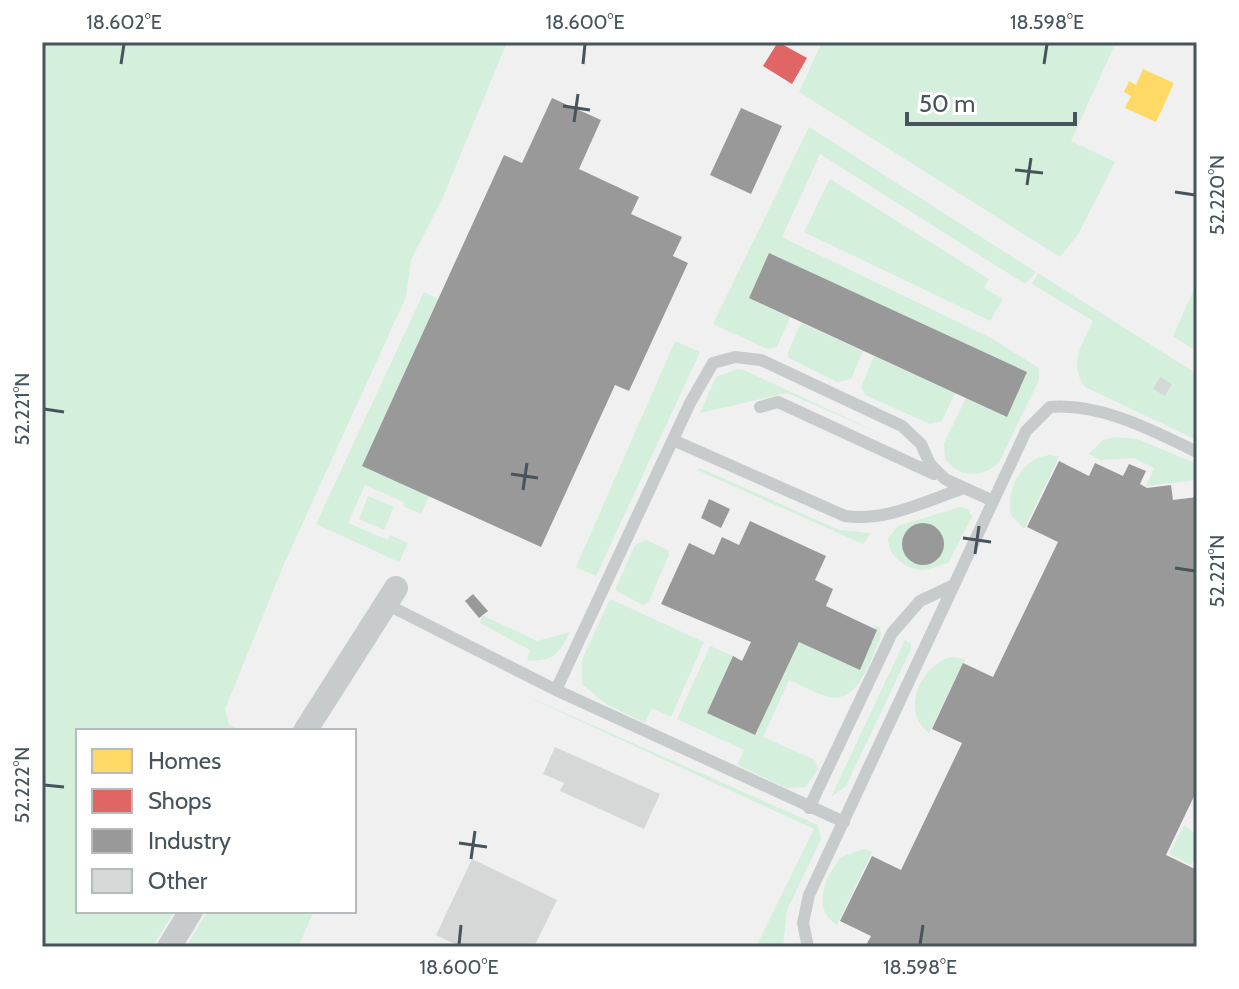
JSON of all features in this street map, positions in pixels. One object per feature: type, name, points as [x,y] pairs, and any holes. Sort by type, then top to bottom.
[{"type":"street","points":[[306,729],[391,596]]},
{"type":"street","points":[[169,947],[190,913]]},
{"type":"lane","points":[[556,690],[673,440],[713,363],[735,357],[761,360],[902,426],[921,444],[930,464],[945,479]]},
{"type":"lane","points":[[760,407],[778,402],[993,501]]},
{"type":"lane","points":[[808,947],[803,923],[809,895],[1026,431],[1050,407],[1076,405],[1154,431],[1197,452]]},
{"type":"lane","points":[[673,440],[845,516],[864,519],[889,514],[964,488]]},
{"type":"lane","points":[[809,808],[892,633],[920,601],[954,585]]},
{"type":"lane","points":[[391,596],[556,690],[844,822]]},
{"type":"green space","points":[[42,42],[507,42],[443,197],[411,260],[406,297],[284,564],[225,709],[229,724],[238,729],[76,729],[76,913],[174,913],[152,947],[42,947]]},
{"type":"green space","points":[[822,42],[1116,42],[1071,141],[1115,162],[1079,233],[1060,257],[799,92]]},
{"type":"green space","points":[[809,127],[1036,272],[1025,284],[820,154],[782,237],[991,338],[1039,368],[1039,380],[999,462],[993,468],[979,474],[957,470],[945,459],[944,443],[966,398],[1007,417],[1027,372],[769,254],[749,298],[790,317],[777,347],[767,349],[713,324]]},
{"type":"green space","points":[[830,179],[989,279],[984,288],[1003,299],[990,321],[804,232]]},
{"type":"green space","points":[[1038,273],[1197,374],[1197,440],[1085,387],[1077,362],[1093,321],[1032,284]]},
{"type":"green space","points":[[1197,283],[1197,352],[1173,336]]},
{"type":"green space","points":[[424,292],[438,299],[429,496],[421,514],[403,506],[404,502],[365,485],[348,523],[388,540],[390,535],[408,543],[399,562],[316,524]]},
{"type":"green space","points":[[801,323],[863,351],[851,379],[837,382],[789,358],[788,352]]},
{"type":"green space","points":[[675,341],[700,352],[596,576],[576,567]]},
{"type":"green space","points":[[874,356],[955,393],[942,421],[930,424],[865,395],[861,387]]},
{"type":"green space","points":[[738,369],[877,432],[787,393],[700,413],[716,377]]},
{"type":"green space","points":[[1115,437],[1137,439],[1197,464],[1197,480],[1146,486],[1154,468],[1134,458],[1101,460],[1089,454],[1103,440]]},
{"type":"green space","points":[[1051,455],[1059,457],[1024,529],[1011,515],[1014,485],[1032,461]]},
{"type":"green space","points":[[700,468],[839,530],[871,533],[863,544],[697,470]]},
{"type":"green space","points":[[368,496],[394,507],[384,530],[359,519]]},
{"type":"green space","points":[[960,507],[968,509],[972,517],[948,563],[917,569],[894,556],[888,538],[898,526]]},
{"type":"green space","points":[[646,540],[668,550],[669,555],[648,603],[643,605],[615,590],[635,545]]},
{"type":"green space","points":[[610,599],[704,642],[671,717],[652,708],[645,723],[606,704],[582,684],[582,660]]},
{"type":"green space","points":[[482,615],[537,641],[570,632],[554,655],[543,660],[527,660],[530,650],[480,623]]},
{"type":"green space","points":[[873,624],[880,628],[881,636],[857,685],[841,697],[831,697],[789,680],[763,737],[815,760],[818,769],[806,787],[787,788],[737,765],[744,750],[677,719],[710,646],[733,656],[708,713],[755,735],[799,642],[860,669],[877,631]]},
{"type":"green space","points":[[905,640],[911,644],[911,649],[846,786],[831,797]]},
{"type":"green space","points":[[952,657],[965,659],[929,733],[920,724],[916,713],[918,690],[931,669]]},
{"type":"green space","points":[[515,691],[818,825],[821,839],[787,910],[783,947],[756,947],[814,829]]},
{"type":"green space","points":[[1184,825],[1197,835],[1197,853],[1191,865],[1169,854]]},
{"type":"green space","points":[[864,849],[872,852],[837,925],[824,910],[822,901],[826,882],[841,857]]},
{"type":"green space","points":[[207,913],[313,913],[298,947],[186,947]]},
{"type":"building: Homes","points":[[1143,69],[1174,83],[1156,122],[1125,108],[1131,96],[1124,92],[1129,81],[1136,85]]},
{"type":"building: Shops","points":[[778,42],[807,58],[792,84],[763,66]]},
{"type":"building: Industry","points":[[552,98],[601,120],[579,169],[639,197],[631,214],[682,237],[673,256],[688,263],[629,391],[615,385],[541,547],[362,466],[504,155],[522,163]]},
{"type":"building: Industry","points":[[741,108],[782,126],[751,194],[710,175]]},
{"type":"building: Industry","points":[[769,253],[1027,372],[1007,417],[749,298]]},
{"type":"building: Industry","points":[[1059,461],[1089,476],[1095,463],[1123,476],[1129,464],[1146,471],[1140,484],[1147,488],[1171,485],[1173,500],[1197,497],[1197,790],[1166,855],[1197,870],[1197,947],[865,947],[871,936],[840,921],[872,856],[901,870],[962,743],[932,729],[963,663],[993,677],[1058,542],[1027,527]]},
{"type":"building: Industry","points":[[709,499],[730,509],[721,528],[701,518]]},
{"type":"building: Industry","points":[[750,521],[826,556],[815,580],[833,589],[826,606],[877,630],[860,670],[799,642],[755,735],[707,713],[733,656],[742,661],[751,642],[661,604],[689,543],[714,555],[722,537],[739,545]]},
{"type":"building: Industry","points":[[923,523],[938,529],[944,544],[938,559],[923,565],[908,559],[902,544],[908,529]]},
{"type":"building: Industry","points":[[473,594],[488,611],[479,618],[465,601]]},
{"type":"building: Other","points":[[1160,377],[1172,384],[1165,396],[1153,389]]},
{"type":"building: Other","points":[[555,747],[660,794],[644,829],[560,791],[564,783],[543,774]]},
{"type":"building: Other","points":[[472,859],[557,900],[534,947],[461,947],[436,935]]}]
